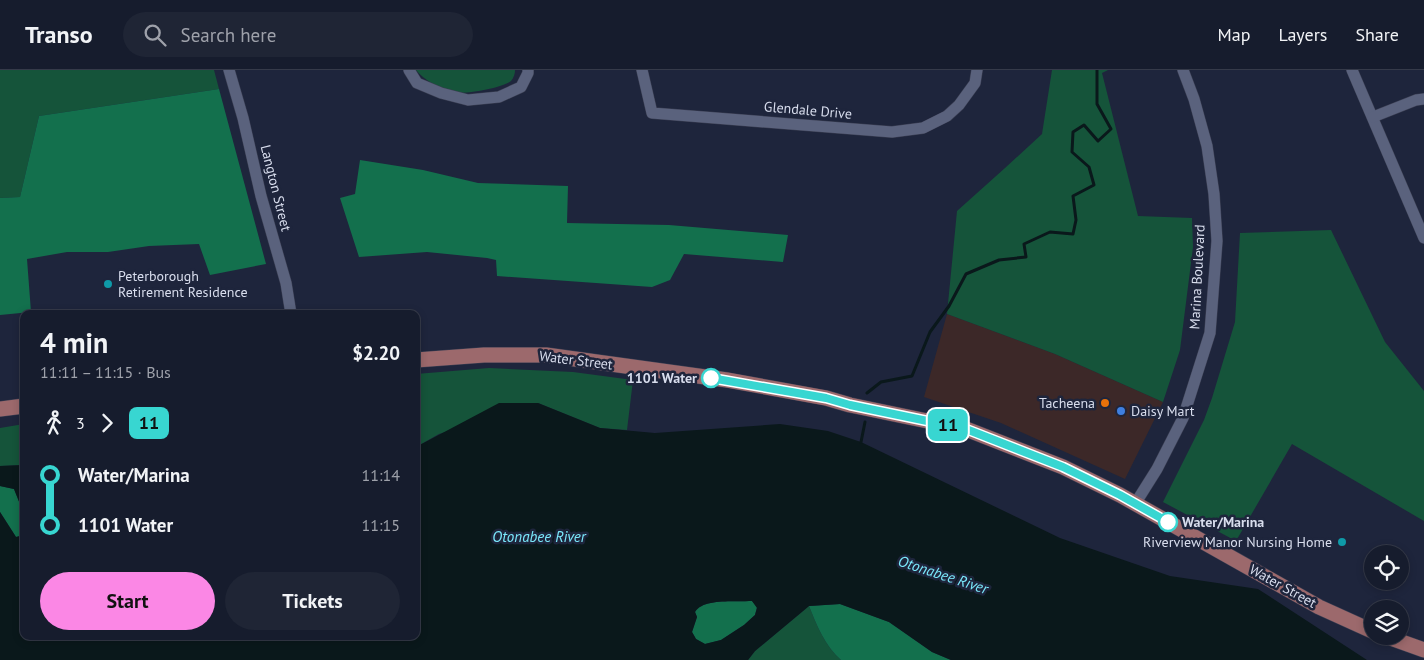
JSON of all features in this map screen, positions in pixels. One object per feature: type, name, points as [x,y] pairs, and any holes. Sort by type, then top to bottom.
[{"type":"main road","name":"Water Street","points":[[420,360],[484,355],[546,355],[727,380],[826,398],[850,405],[966,429],[1063,467],[1120,495],[1319,606],[1364,627]]},
{"type":"main road","points":[[0,409],[20,406]]},
{"type":"main road","points":[[1409,645],[1424,650]]},
{"type":"street","name":"Langton Street","points":[[229,70],[243,118],[261,196],[286,283],[290,310]]},
{"type":"street","points":[[409,70],[417,82],[441,93],[468,100],[499,98],[521,87],[528,70]]},
{"type":"street","name":"Glendale Drive","points":[[642,70],[652,113],[892,132],[923,128],[947,116],[959,105],[975,83],[977,70]]},
{"type":"street","name":"Marina Boulevard","points":[[1135,504],[1157,469],[1183,418],[1210,333],[1217,241],[1214,194],[1207,146],[1194,99],[1183,70]]},
{"type":"street","points":[[1352,70],[1424,238]]},
{"type":"street","points":[[1373,117],[1416,100],[1424,99]]},
{"type":"shaded area","points":[[947,314],[1055,354],[1163,402],[1125,479],[1001,423],[924,397]]},
{"type":"green space","points":[[0,70],[214,70],[219,89],[39,116],[20,197],[0,198]]},
{"type":"green space","points":[[416,70],[515,70],[512,80],[506,84],[483,90],[458,93],[433,84]]},
{"type":"green space","points":[[1052,70],[1108,70],[1102,73],[1138,216],[1192,218],[1193,247],[1180,350],[1163,402],[1055,354],[947,314],[957,211],[1042,134]]},
{"type":"green space","points":[[219,89],[266,264],[210,275],[199,244],[149,246],[108,252],[67,252],[27,259],[31,310],[20,310],[20,313],[0,315],[0,198],[20,197],[39,116]]},
{"type":"green space","points":[[360,160],[423,170],[478,183],[568,186],[567,223],[669,225],[788,235],[783,262],[684,254],[670,280],[652,287],[497,276],[496,260],[487,258],[427,252],[359,257],[340,198],[355,194]]},
{"type":"green space","points":[[1331,230],[1385,342],[1424,391],[1424,521],[1292,444],[1236,541],[1163,502],[1204,420],[1235,322],[1240,233]]},
{"type":"green space","points":[[489,368],[573,372],[633,380],[627,430],[600,428],[538,403],[439,434],[420,445],[420,374]]},
{"type":"green space","points":[[20,425],[20,465],[0,466],[0,428]]},
{"type":"green space","points":[[0,486],[14,489],[20,504],[20,536],[16,537],[0,512]]},
{"type":"green space","points":[[727,601],[752,601],[757,607],[755,615],[744,625],[721,640],[705,644],[696,639],[692,632],[697,617],[695,612],[699,608],[712,603]]},
{"type":"green space","points":[[840,604],[889,622],[932,652],[951,660],[841,660],[826,642],[809,606]]},
{"type":"green space","points":[[809,606],[826,642],[841,660],[748,660],[755,651]]},
{"type":"water","name":"Otonabee River","points":[[499,403],[538,403],[600,428],[655,433],[780,424],[828,431],[861,442],[1060,538],[1170,576],[1258,589],[1367,660],[951,660],[932,652],[889,622],[840,604],[809,606],[755,651],[748,660],[0,660],[0,512],[16,537],[20,536],[20,640],[420,640],[420,445]],"holes":[[[752,601],[757,608],[755,615],[744,625],[721,640],[705,644],[696,639],[692,632],[697,617],[695,612],[705,605],[719,602]]]},
{"type":"water","points":[[20,465],[20,504],[14,489],[0,486],[0,466]]},
{"type":"waterway","points":[[867,393],[881,382],[912,376],[930,332],[949,306],[966,274],[999,260],[1026,257],[1024,244],[1050,232],[1073,234],[1076,220],[1073,196],[1094,185],[1089,167],[1072,152],[1073,132],[1084,125],[1098,141],[1111,129],[1097,104],[1097,70]]},
{"type":"waterway","points":[[861,442],[865,422]]},
{"type":"bus line","name":"11","points":[[711,378],[826,398],[850,405],[966,429],[1063,467],[1120,495],[1168,522]]},
{"type":"place","name":"Peterborough Retirement Residence","points":[[108,284]]},
{"type":"place","name":"1101 Water","points":[[711,378]]},
{"type":"place","name":"Tacheena","points":[[1105,403]]},
{"type":"place","name":"Daisy Mart","points":[[1121,411]]},
{"type":"place","name":"Water/Marina","points":[[1168,522]]},
{"type":"place","name":"Riverview Manor Nursing Home","points":[[1342,542]]}]
